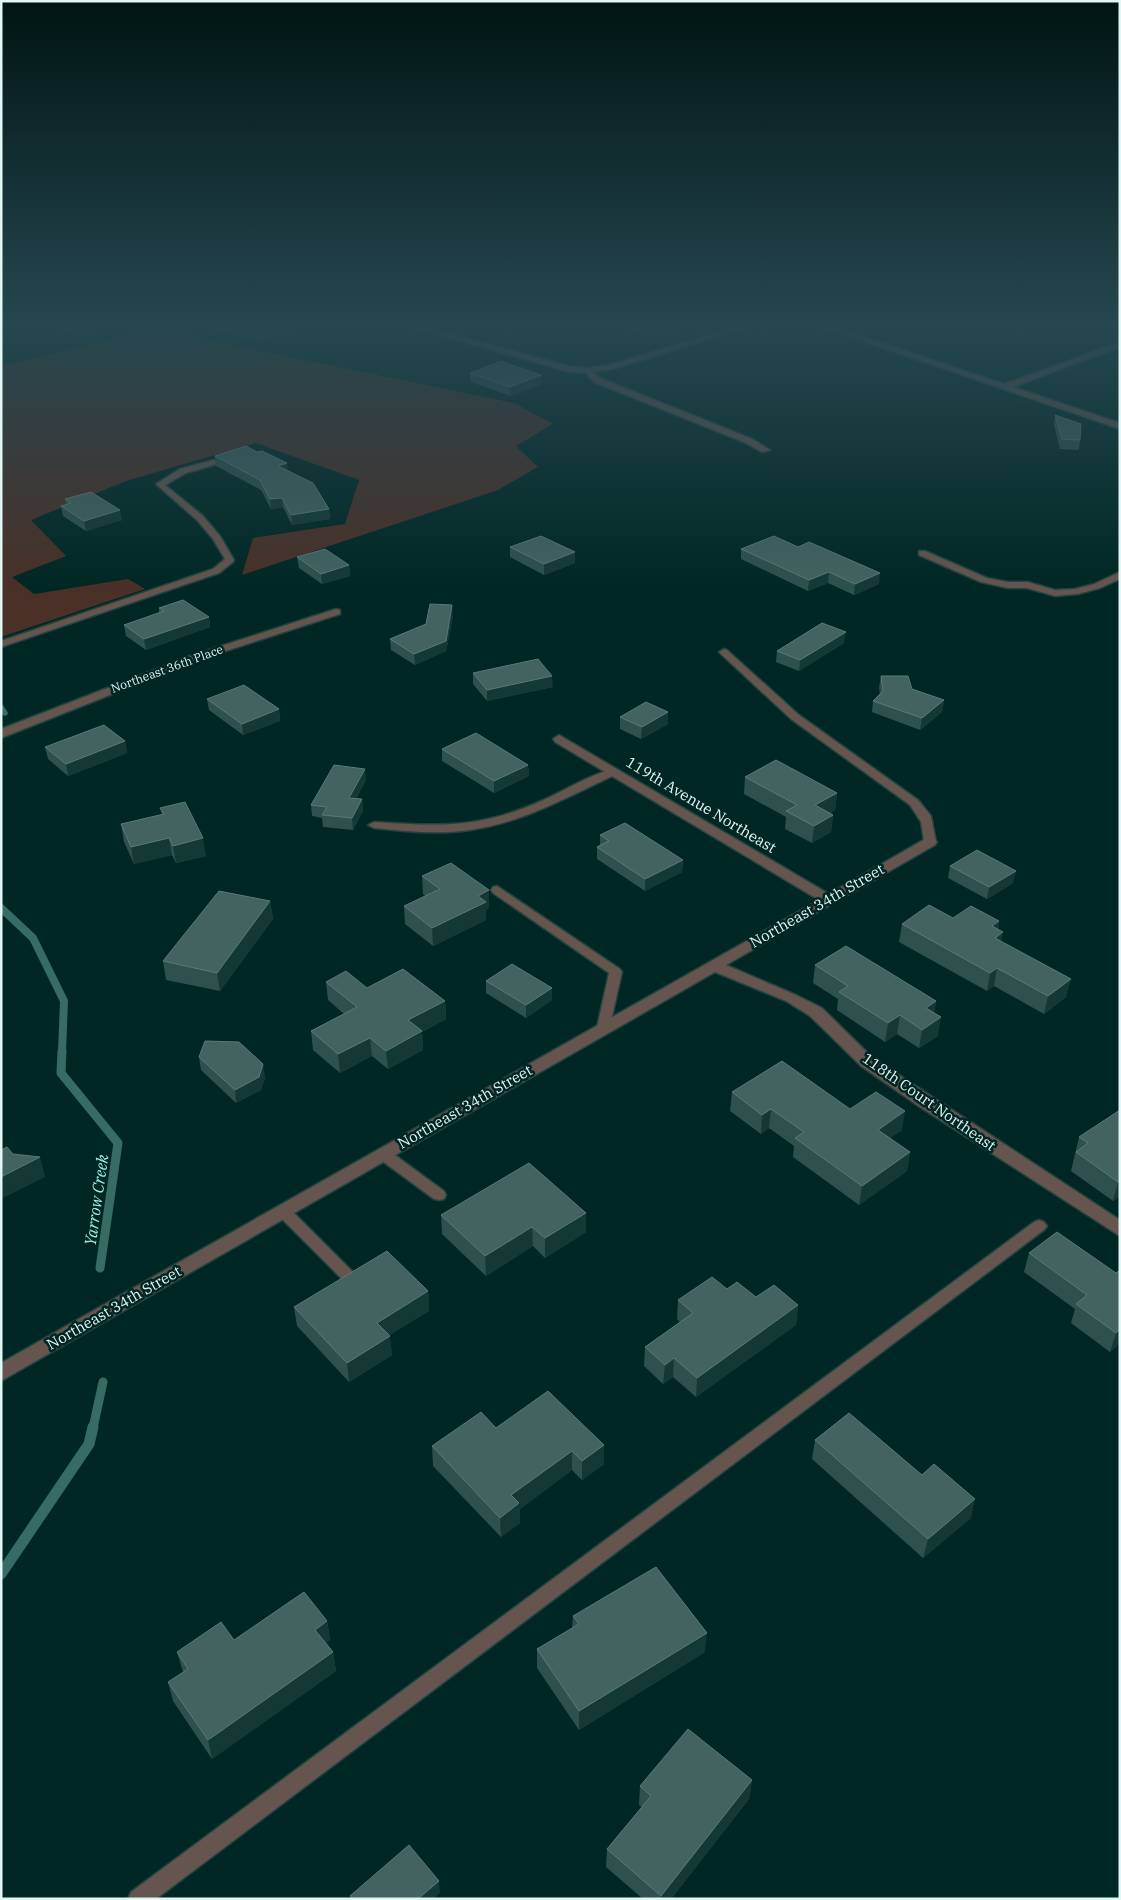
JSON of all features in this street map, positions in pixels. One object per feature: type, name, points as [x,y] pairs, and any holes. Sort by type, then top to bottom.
[{"type":"street","points":[[681,414],[749,441],[765,450]]},
{"type":"street","points":[[1084,414],[1120,426]]},
{"type":"street","name":"Northeast 36th Place","points":[[1,734],[197,657],[336,612]]},
{"type":"street","name":"119th Avenue Northeast","points":[[558,739],[828,899]]},
{"type":"street","name":"Northeast 34th Street","points":[[1,1373],[930,842]]},
{"type":"street","name":"118th Court Northeast","points":[[712,965],[791,998],[816,1012],[867,1062],[926,1103],[1120,1229]]},
{"type":"lane","points":[[1,644],[216,571],[230,560],[221,544],[189,508],[168,494],[160,484],[183,471],[214,462]]},
{"type":"lane","points":[[922,553],[984,580],[1008,586],[1028,585],[1055,593],[1075,592],[1097,586],[1120,575]]},
{"type":"lane","points":[[724,652],[794,717],[908,797],[923,810],[929,826],[930,842]]},
{"type":"lane","points":[[374,825],[446,828],[488,824],[525,811],[613,772]]},
{"type":"lane","points":[[497,890],[616,972],[604,1027]]},
{"type":"lane","points":[[383,1154],[439,1195]]},
{"type":"lane","points":[[283,1211],[352,1280]]},
{"type":"lane","points":[[138,1899],[1039,1226]]},
{"type":"shaded area","points":[[1,414],[534,414],[553,424],[516,446],[538,467],[498,490],[242,575],[253,538],[345,524],[359,480],[256,443],[126,481],[31,520],[66,556],[12,577],[34,594],[128,579],[145,589],[1,637]]},
{"type":"building","points":[[1055,415],[1081,424],[1080,440],[1062,439]]},
{"type":"building","points":[[246,446],[257,452],[262,451],[287,463],[278,466],[313,483],[329,509],[291,515],[282,498],[270,499],[260,480],[215,456]]},
{"type":"building","points":[[91,492],[120,510],[84,521],[61,506],[71,503],[65,499]]},
{"type":"building","points":[[541,536],[575,552],[544,564],[510,547]]},
{"type":"building","points":[[774,536],[798,547],[809,542],[880,573],[855,584],[829,572],[809,580],[741,549]]},
{"type":"building","points":[[325,549],[349,565],[321,574],[297,557]]},
{"type":"building","points":[[183,600],[209,617],[144,639],[124,625],[164,611],[159,608]]},
{"type":"building","points":[[430,604],[452,605],[446,641],[414,654],[390,639],[426,624]]},
{"type":"building","points":[[822,623],[846,632],[800,660],[777,651]]},
{"type":"building","points":[[538,659],[552,676],[487,690],[473,673]]},
{"type":"building","points":[[881,676],[908,676],[912,689],[944,700],[922,718],[873,701],[883,691]]},
{"type":"building","points":[[244,685],[279,709],[242,724],[207,699]]},
{"type":"building","points":[[646,702],[668,712],[642,727],[620,717]]},
{"type":"building","points":[[104,725],[125,741],[66,764],[45,747]]},
{"type":"building","points":[[476,733],[528,765],[494,781],[442,749]]},
{"type":"building","points":[[776,760],[837,793],[815,805],[833,815],[814,826],[786,811],[797,805],[745,777]]},
{"type":"building","points":[[334,765],[365,769],[349,798],[362,799],[352,818],[322,815],[327,807],[311,805]]},
{"type":"building","points":[[185,802],[203,838],[173,846],[169,838],[131,847],[121,824],[164,814],[160,808]]},
{"type":"building","points":[[625,823],[683,860],[645,879],[597,847],[609,841],[600,835]]},
{"type":"building","points":[[977,850],[1016,871],[989,887],[950,866]]},
{"type":"building","points":[[451,863],[489,890],[478,896],[486,902],[432,928],[404,906],[440,889],[422,876]]},
{"type":"building","points":[[219,891],[270,901],[217,973],[163,961]]},
{"type":"building","points":[[929,905],[953,918],[971,906],[999,921],[992,926],[1003,932],[995,938],[1071,979],[1048,996],[997,968],[990,973],[902,924]]},
{"type":"building","points":[[846,946],[936,1001],[926,1008],[941,1017],[922,1030],[900,1015],[888,1023],[839,992],[848,986],[815,965]]},
{"type":"building","points":[[512,964],[552,988],[526,1005],[486,981]]},
{"type":"building","points":[[403,969],[445,1001],[408,1020],[422,1031],[386,1051],[370,1038],[338,1054],[311,1031],[357,1007],[326,982],[346,971],[367,988]]},
{"type":"building","points":[[205,1041],[239,1042],[263,1064],[259,1077],[235,1090],[199,1057]]},
{"type":"building","points":[[782,1061],[850,1109],[876,1092],[905,1111],[878,1130],[910,1152],[862,1186],[795,1138],[804,1132],[771,1109],[762,1115],[732,1092]]},
{"type":"building","points":[[1120,1110],[1120,1180],[1118,1182],[1076,1152],[1088,1143],[1079,1137]]},
{"type":"building","points":[[7,1147],[13,1154],[40,1157],[1,1177],[1,1150]]},
{"type":"building","points":[[529,1163],[586,1213],[545,1238],[532,1227],[485,1256],[441,1215]]},
{"type":"building","points":[[1057,1232],[1116,1273],[1120,1270],[1120,1329],[1116,1333],[1076,1304],[1087,1295],[1029,1253]]},
{"type":"building","points":[[387,1251],[428,1291],[377,1323],[390,1336],[347,1363],[294,1307]]},
{"type":"building","points":[[712,1277],[727,1289],[737,1282],[756,1297],[774,1285],[798,1305],[697,1378],[674,1358],[665,1365],[645,1347],[693,1313],[678,1300]]},
{"type":"building","points":[[548,1391],[604,1445],[582,1461],[572,1451],[511,1495],[519,1503],[500,1518],[432,1446],[481,1412],[496,1428]]},
{"type":"building","points":[[849,1413],[922,1475],[934,1464],[975,1499],[928,1539],[815,1440]]},
{"type":"building","points":[[656,1567],[707,1633],[579,1711],[537,1649],[579,1624],[573,1616]]},
{"type":"building","points":[[304,1592],[327,1621],[315,1630],[333,1652],[208,1740],[168,1682],[188,1669],[177,1652],[221,1622],[234,1640]]},
{"type":"building","points":[[688,1729],[752,1780],[661,1896],[607,1849],[651,1796],[640,1786]]},
{"type":"building","points":[[409,1845],[439,1881],[418,1899],[352,1899],[350,1896]]},
{"type":"waterway","name":"Yarrow Creek","points":[[1,707],[5,713]]},
{"type":"waterway","name":"Yarrow Creek","points":[[1,908],[33,938],[64,1001],[62,1052]]},
{"type":"waterway","name":"Yarrow Creek","points":[[62,1051],[61,1073],[118,1143],[100,1268]]},
{"type":"waterway","name":"Yarrow Creek","points":[[93,1428],[103,1382]]},
{"type":"waterway","name":"Yarrow Creek","points":[[1,1574],[89,1444],[93,1427]]}]
